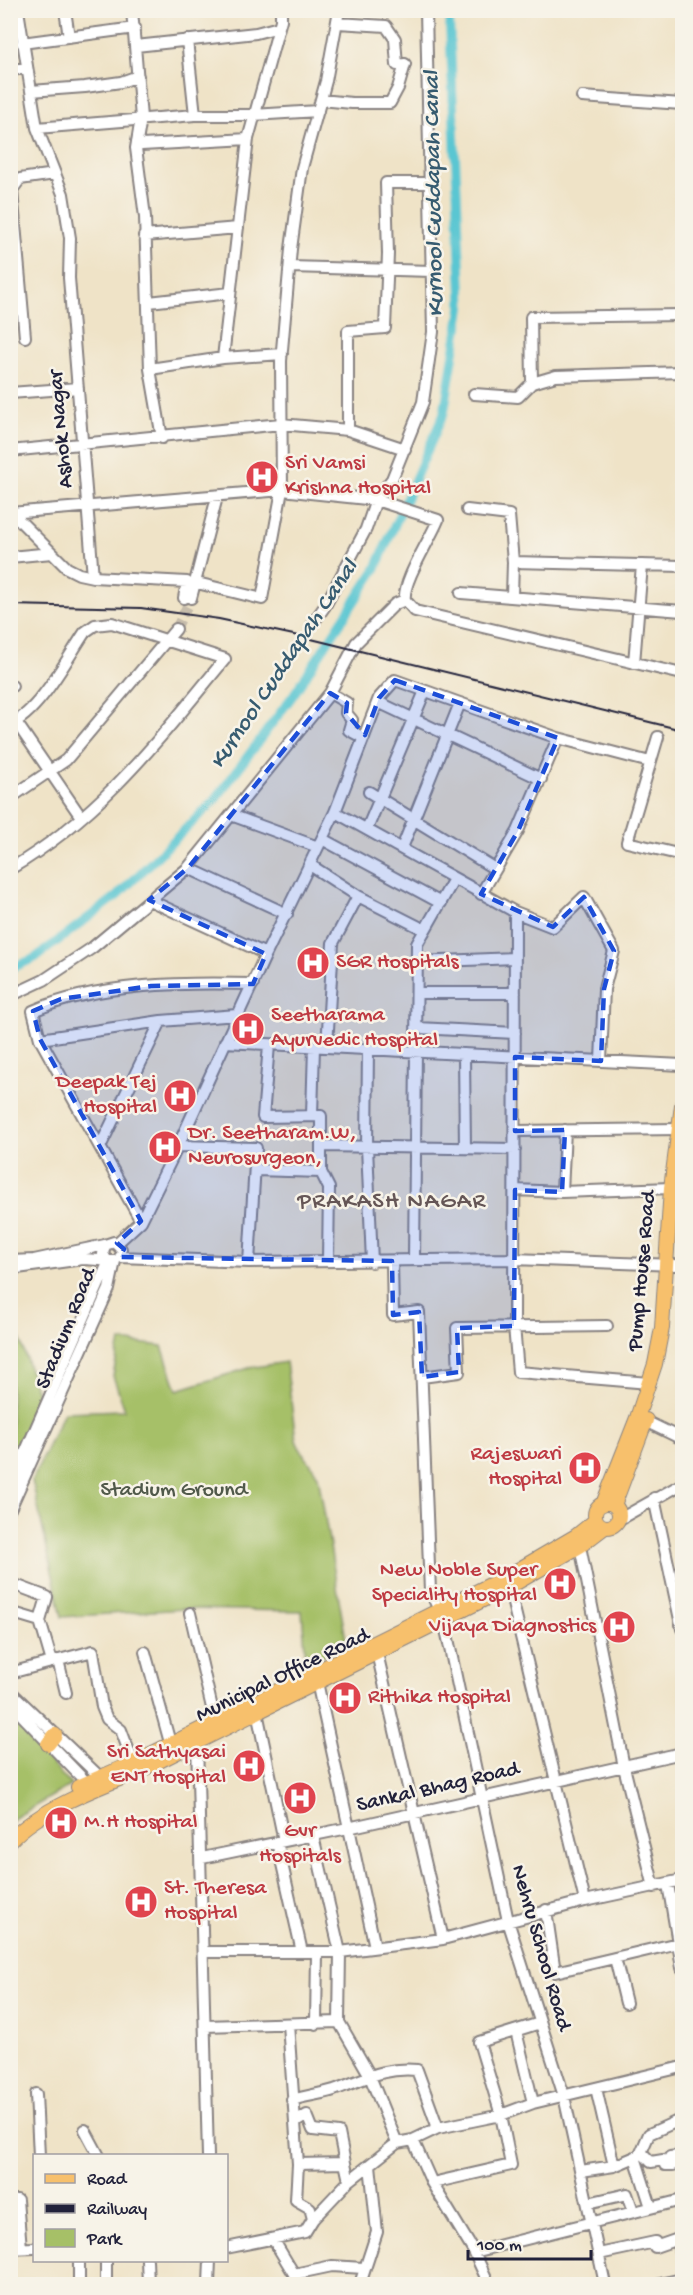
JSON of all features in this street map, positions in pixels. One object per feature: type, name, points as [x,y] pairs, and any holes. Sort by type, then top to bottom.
[{"type":"main road","name":"Pump House Road","points":[[678,1182],[682,1105]]},
{"type":"main road","points":[[608,1505],[645,1421],[663,1365],[671,1327],[671,1265],[678,1182],[682,1173]]},
{"type":"main road","name":"Pump House Road","points":[[608,1505],[649,1383],[662,1328],[671,1265]]},
{"type":"main road","points":[[608,1505],[618,1512],[618,1520],[612,1525],[600,1523],[597,1508],[608,1505]]},
{"type":"main road","name":"Municipal Office Road","points":[[171,1748],[197,1741],[377,1653],[600,1523]]},
{"type":"main road","name":"Municipal Office Road","points":[[10,1829],[94,1784],[135,1768],[215,1721],[442,1615],[509,1587],[580,1546],[600,1523]]},
{"type":"main road","name":"Municipal Office Road","points":[[10,1841],[19,1831],[94,1784]]},
{"type":"street","name":"Ashok Nagar","points":[[18,10],[37,128],[63,194],[70,238],[69,278],[93,577]]},
{"type":"street","points":[[65,10],[69,37]]},
{"type":"street","points":[[132,10],[141,118],[137,141],[145,217],[150,369],[162,438]]},
{"type":"street","points":[[223,358],[248,139],[279,27],[281,10]]},
{"type":"street","points":[[11,513],[68,568],[93,577],[192,582],[262,599],[282,490],[282,354],[302,168],[319,105],[339,10]]},
{"type":"street","points":[[313,623],[326,606],[392,479],[423,402],[433,332],[426,10]]},
{"type":"street","points":[[37,128],[141,118],[253,115],[319,105],[390,103],[398,88],[405,64],[397,65],[395,39],[386,26],[338,23]]},
{"type":"street","points":[[136,46],[256,33],[279,27]]},
{"type":"street","points":[[22,43],[135,28]]},
{"type":"street","points":[[187,40],[195,115]]},
{"type":"street","points":[[10,70],[27,68]]},
{"type":"street","points":[[31,91],[121,82],[138,76]]},
{"type":"street","points":[[582,97],[682,104]]},
{"type":"street","points":[[137,141],[142,145],[248,139]]},
{"type":"street","points":[[25,337],[12,190],[20,179],[55,174]]},
{"type":"street","points":[[348,430],[348,331],[385,328],[386,183],[430,183]]},
{"type":"street","points":[[144,236],[238,228]]},
{"type":"street","points":[[290,267],[387,271],[432,270]]},
{"type":"street","points":[[149,302],[230,293]]},
{"type":"street","points":[[532,383],[531,317],[682,315]]},
{"type":"street","points":[[150,369],[223,358],[282,354]]},
{"type":"street","points":[[474,394],[518,397],[532,383],[556,376],[682,372]]},
{"type":"street","points":[[10,393],[78,388]]},
{"type":"street","points":[[10,451],[83,446],[281,424],[348,430],[405,449]]},
{"type":"street","points":[[11,513],[282,490],[380,502],[438,520],[430,542],[406,584],[405,600],[415,611],[682,674]]},
{"type":"street","points":[[188,598],[217,497]]},
{"type":"street","points":[[467,510],[508,515],[513,562],[512,596]]},
{"type":"street","points":[[10,557],[52,553]]},
{"type":"street","points":[[513,562],[682,566]]},
{"type":"street","points":[[634,663],[642,565]]},
{"type":"street","points":[[461,593],[682,611]]},
{"type":"street","points":[[10,996],[44,980],[92,948],[188,868],[330,693],[356,643],[395,604],[405,600]]},
{"type":"street","points":[[10,869],[81,817],[131,773],[225,659],[172,634],[112,623],[95,625],[85,632],[34,706],[13,723],[50,771],[81,817]]},
{"type":"street","points":[[10,798],[66,760],[172,634]]},
{"type":"street","points":[[10,1261],[34,1260],[117,1243],[141,1221],[335,812],[378,702],[395,680],[558,738],[650,762]]},
{"type":"street","points":[[368,829],[425,691]]},
{"type":"street","points":[[330,693],[347,703],[346,712],[352,720],[349,730],[364,738]]},
{"type":"street","points":[[378,702],[541,778]]},
{"type":"street","points":[[402,848],[460,703]]},
{"type":"street","points":[[658,737],[627,842],[682,855]]},
{"type":"street","points":[[481,894],[518,831],[558,738]]},
{"type":"street","points":[[369,792],[495,869]]},
{"type":"street","points":[[335,812],[515,912],[553,927],[584,897],[614,951],[604,989],[602,1061]]},
{"type":"street","points":[[231,815],[320,843],[441,903]]},
{"type":"street","points":[[310,865],[358,896],[424,930]]},
{"type":"street","points":[[188,868],[287,914]]},
{"type":"street","points":[[414,1260],[417,944],[454,879]]},
{"type":"street","points":[[327,1047],[333,943],[358,896]]},
{"type":"street","points":[[149,900],[266,954]]},
{"type":"street","points":[[515,912],[514,1326],[518,1372],[649,1383]]},
{"type":"street","points":[[417,962],[515,958]]},
{"type":"street","points":[[141,1221],[101,1145],[40,1039],[33,1011],[61,999],[151,986],[253,984]]},
{"type":"street","points":[[418,993],[515,993]]},
{"type":"street","points":[[40,1039],[161,1021],[237,1015]]},
{"type":"street","points":[[101,1145],[161,1021]]},
{"type":"street","points":[[418,1028],[515,1033]]},
{"type":"street","points":[[225,1042],[682,1065]]},
{"type":"street","points":[[269,1045],[263,1117],[321,1116],[321,1172],[329,1188],[328,1260]]},
{"type":"street","points":[[312,1115],[314,1047]]},
{"type":"street","points":[[368,1050],[367,1147],[372,1262]]},
{"type":"street","points":[[464,1054],[465,1148]]},
{"type":"street","points":[[515,1131],[679,1129]]},
{"type":"street","points":[[562,1192],[565,1130]]},
{"type":"street","points":[[178,1146],[256,1148],[249,1262]]},
{"type":"street","points":[[321,1146],[515,1149]]},
{"type":"street","points":[[255,1170],[321,1172]]},
{"type":"street","points":[[514,1190],[562,1192],[678,1182]]},
{"type":"street","points":[[112,1260],[121,1248],[117,1243]]},
{"type":"street","points":[[105,1245],[103,1254],[112,1260]]},
{"type":"street","points":[[10,1269],[83,1259],[372,1262],[514,1259],[671,1265]]},
{"type":"street","name":"Stadium Road","points":[[10,1487],[112,1260]]},
{"type":"street","name":"Stadium Road","points":[[10,1509],[109,1289],[112,1260]]},
{"type":"street","name":"Nehru School Road","points":[[392,1261],[393,1315],[419,1312],[430,1591],[442,1615],[508,1921],[564,2096],[605,2284]]},
{"type":"street","points":[[422,1377],[459,1372],[457,1329],[514,1326],[607,1326]]},
{"type":"street","points":[[645,1421],[682,1439]]},
{"type":"street","points":[[618,1520],[682,1484]]},
{"type":"street","points":[[654,1498],[682,1629]]},
{"type":"street","points":[[580,1546],[624,1767],[654,1887]]},
{"type":"street","points":[[10,1583],[47,1597],[40,1621],[66,1693]]},
{"type":"street","points":[[509,1587],[585,1901]]},
{"type":"street","points":[[10,1612],[40,1621]]},
{"type":"street","points":[[190,1613],[215,1721]]},
{"type":"street","points":[[10,1673],[93,1651],[102,1707],[107,1719],[121,1730],[135,1768]]},
{"type":"street","points":[[145,1652],[171,1748]]},
{"type":"street","points":[[377,1653],[412,1813],[443,1939]]},
{"type":"street","points":[[317,1682],[375,1947]]},
{"type":"street","points":[[10,1691],[94,1784]]},
{"type":"street","points":[[10,1703],[51,1739]]},
{"type":"street","points":[[257,1713],[302,1952]]},
{"type":"street","points":[[197,1741],[202,1858],[208,2154]]},
{"type":"street","name":"Sankal Bhag Road","points":[[202,1858],[314,1836],[682,1753]]},
{"type":"street","points":[[314,1836],[340,1952],[339,2022],[369,2074],[397,2143]]},
{"type":"street","points":[[204,1952],[340,1952],[443,1939],[546,1910],[682,1881]]},
{"type":"street","points":[[668,1884],[679,1916],[678,1943],[682,1968]]},
{"type":"street","points":[[546,1910],[555,1972],[678,1943]]},
{"type":"street","points":[[316,2024],[317,1953]]},
{"type":"street","points":[[615,1958],[626,2003]]},
{"type":"street","points":[[205,2026],[339,2022]]},
{"type":"street","points":[[432,2183],[511,2165],[501,2115],[478,2042],[540,2023]]},
{"type":"street","points":[[288,2024],[298,2164],[296,2200],[310,2208],[313,2219]]},
{"type":"street","points":[[516,2031],[533,2103]]},
{"type":"street","points":[[228,2248],[305,2232],[313,2219],[349,2181],[397,2143],[413,2140],[438,2128],[501,2115],[533,2103],[682,2067]]},
{"type":"street","points":[[292,2100],[335,2090],[369,2074],[402,2068],[417,2070],[438,2128]]},
{"type":"street","points":[[596,2088],[614,2166]]},
{"type":"street","points":[[36,2094],[39,2154]]},
{"type":"street","points":[[296,2122],[307,2115],[313,2130],[339,2133],[349,2181]]},
{"type":"street","points":[[581,2171],[614,2166],[638,2155],[649,2134],[682,2119]]},
{"type":"street","points":[[85,2130],[98,2154]]},
{"type":"street","points":[[413,2140],[432,2183],[474,2252],[489,2284]]},
{"type":"street","points":[[638,2155],[651,2162],[663,2160],[665,2165],[673,2165],[670,2157],[678,2156],[682,2163]]},
{"type":"street","points":[[638,2155],[651,2207]]},
{"type":"street","points":[[298,2164],[345,2163]]},
{"type":"street","points":[[360,2284],[363,2268],[376,2232],[370,2165]]},
{"type":"street","points":[[588,2203],[627,2194],[633,2211]]},
{"type":"street","points":[[10,2200],[17,2200],[16,2248],[33,2248]]},
{"type":"street","points":[[474,2252],[682,2200]]},
{"type":"street","points":[[273,2239],[295,2279],[332,2266],[363,2268]]},
{"type":"street","points":[[599,2254],[636,2244],[655,2242],[654,2247],[678,2239],[682,2267]]},
{"type":"street","points":[[79,2262],[79,2284]]},
{"type":"street","points":[[106,2262],[106,2284]]},
{"type":"street","points":[[147,2262],[148,2284]]},
{"type":"street","points":[[209,2284],[210,2262]]},
{"type":"street","points":[[660,2284],[682,2279]]},
{"type":"highlighted area","points":[[395,680],[558,738],[518,831],[481,894],[553,927],[584,897],[614,951],[604,989],[601,1061],[515,1057],[515,1131],[565,1130],[562,1192],[515,1190],[514,1326],[457,1328],[459,1372],[422,1377],[419,1312],[393,1315],[392,1261],[120,1257],[124,1249],[117,1243],[141,1221],[40,1039],[33,1011],[61,999],[151,986],[253,984],[266,954],[149,900],[188,868],[330,693],[347,703],[346,713],[365,735],[379,698]]},
{"type":"green space","points":[[10,1308],[39,1399],[27,1440],[11,1448]]},
{"type":"green space","name":"Stadium Ground","points":[[120,1341],[162,1346],[177,1390],[249,1368],[286,1362],[296,1440],[318,1476],[347,1646],[306,1662],[302,1611],[184,1609],[62,1617],[32,1480],[64,1412],[125,1410],[113,1376]]},
{"type":"green space","points":[[11,1719],[71,1785],[16,1817],[11,1823]]},
{"type":"waterway","name":"Kurnool Cuddapah Canal","points":[[10,969],[35,958],[117,896],[215,800],[294,694],[375,570],[444,413],[462,305],[449,10]]},
{"type":"tunnel","points":[[176,629],[191,598]]},
{"type":"railway","points":[[10,605],[141,608],[219,619],[303,637],[682,730]]},
{"type":"place","name":"Sri Vamsi Krishna Hospital","points":[[262,477]]},
{"type":"place","name":"SGR Hospitals","points":[[313,963]]},
{"type":"place","name":"Seetharama Ayurvedic Hospital","points":[[248,1029]]},
{"type":"place","name":"Deepak Tej Hospital","points":[[180,1096]]},
{"type":"place","name":"Dr. Seetharam.W, Neurosurgeon,","points":[[165,1147]]},
{"type":"place","name":"Rajeswari Hospital","points":[[585,1468]]},
{"type":"place","name":"New Noble Super Speciality Hospital","points":[[560,1584]]},
{"type":"place","name":"Vijaya Diagnostics","points":[[619,1627]]},
{"type":"place","name":"Rithika Hospital","points":[[345,1698]]},
{"type":"place","name":"Sri Sathyasai ENT Hospital","points":[[249,1766]]},
{"type":"place","name":"Gvr Hospitals","points":[[300,1798]]},
{"type":"place","name":"M.H Hospital","points":[[61,1823]]},
{"type":"place","name":"St. Theresa Hospital","points":[[141,1902]]},
{"type":"district","name":"PRAKASH NAGAR","points":[[392,1202]]}]
